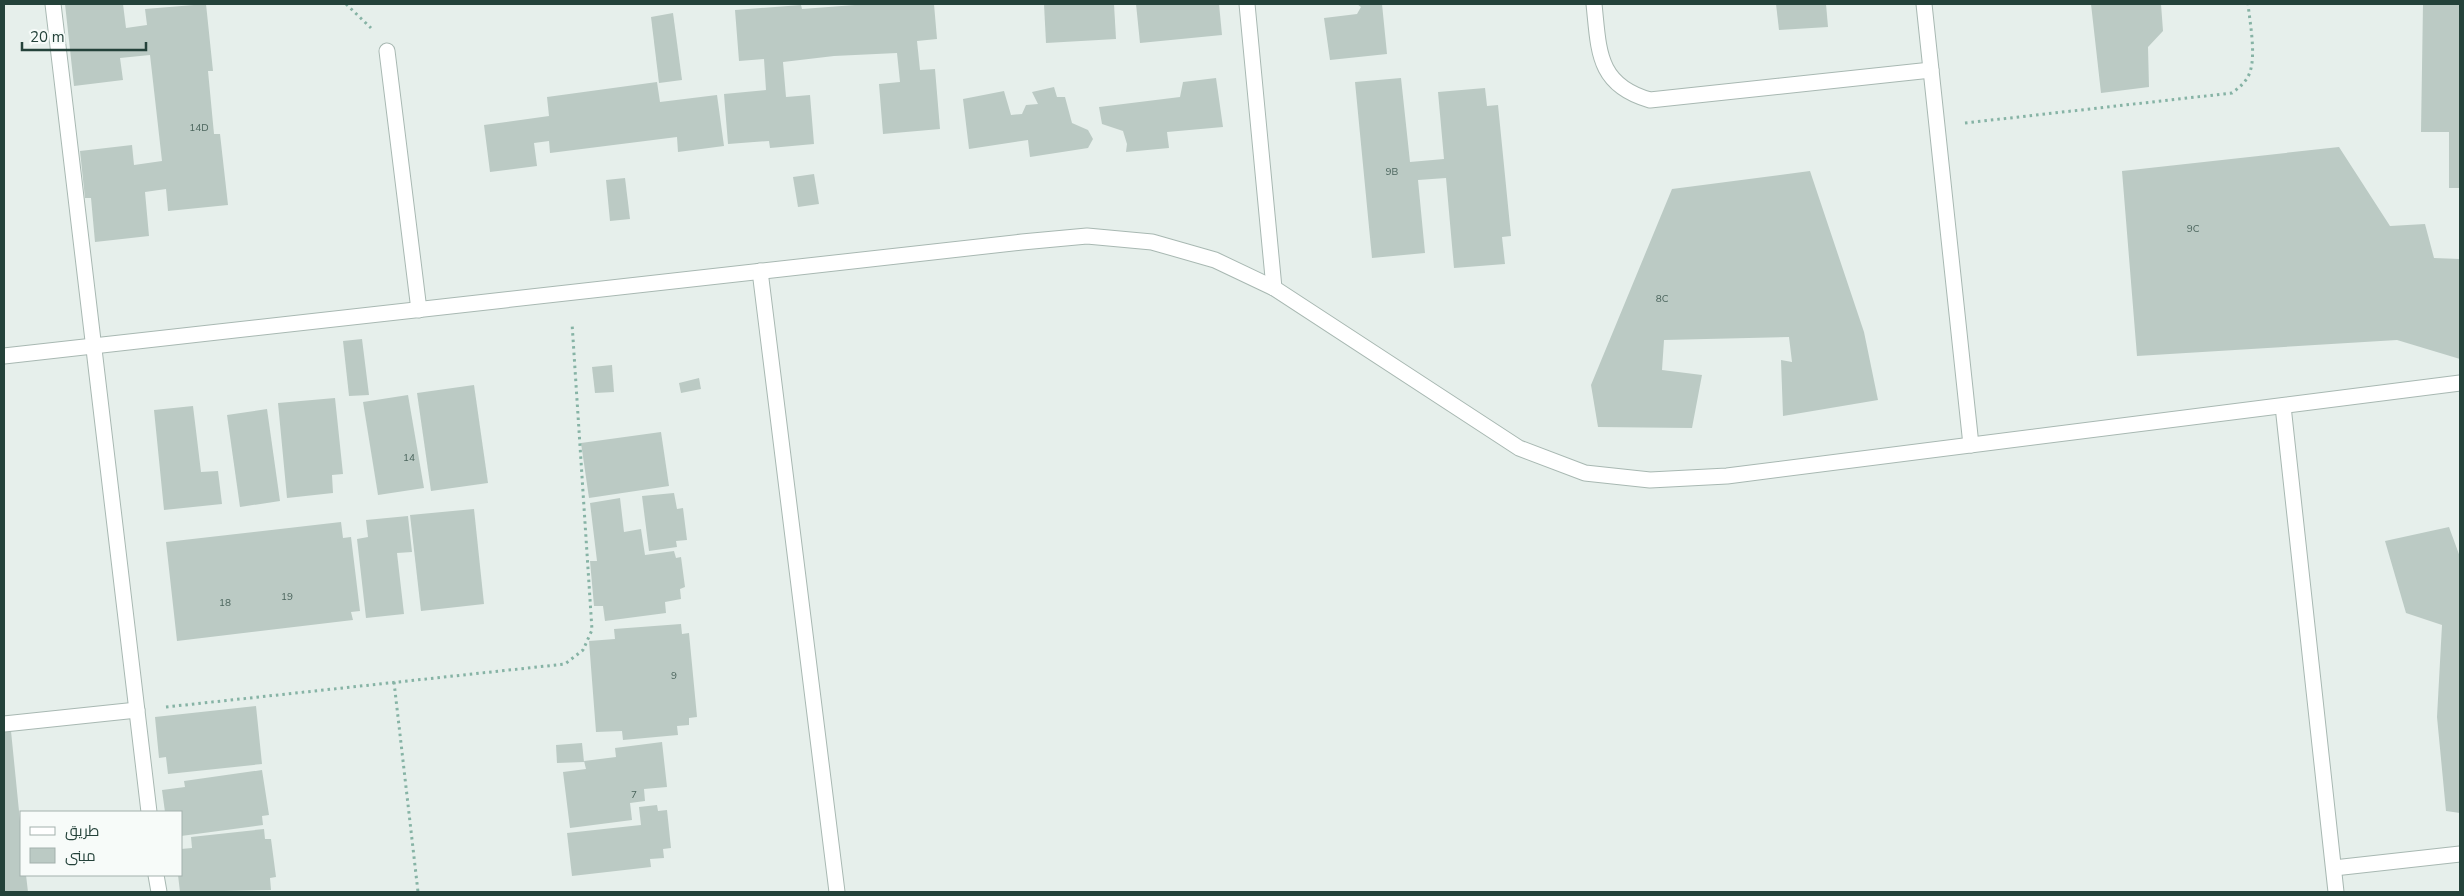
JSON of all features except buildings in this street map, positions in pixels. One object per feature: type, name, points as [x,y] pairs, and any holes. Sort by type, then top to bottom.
[{"type":"street","points":[[54,4],[149,811]]},
{"type":"street","points":[[1247,4],[1274,288]]},
{"type":"street","points":[[1594,4],[1600,60],[1608,75],[1620,87],[1634,96],[1650,100],[1931,70]]},
{"type":"street","points":[[1924,4],[1971,445]]},
{"type":"street","points":[[387,51],[419,310]]},
{"type":"street","points":[[4,356],[1087,236],[1152,242],[1215,260],[1274,288],[1519,448],[1585,473],[1650,480],[1727,476],[2460,383]]},
{"type":"street","points":[[760,272],[837,892]]},
{"type":"street","points":[[2283,406],[2336,892]]},
{"type":"street","points":[[4,724],[137,710]]},
{"type":"street","points":[[2334,868],[2460,854]]},
{"type":"street","points":[[156,876],[158,892]]},
{"type":"path","points":[[1937,126],[2232,93],[2243,84],[2250,72],[2252,58],[2248,4]]},
{"type":"path","points":[[137,710],[565,664],[582,650],[592,630],[570,292]]},
{"type":"path","points":[[394,682],[418,892]]}]
